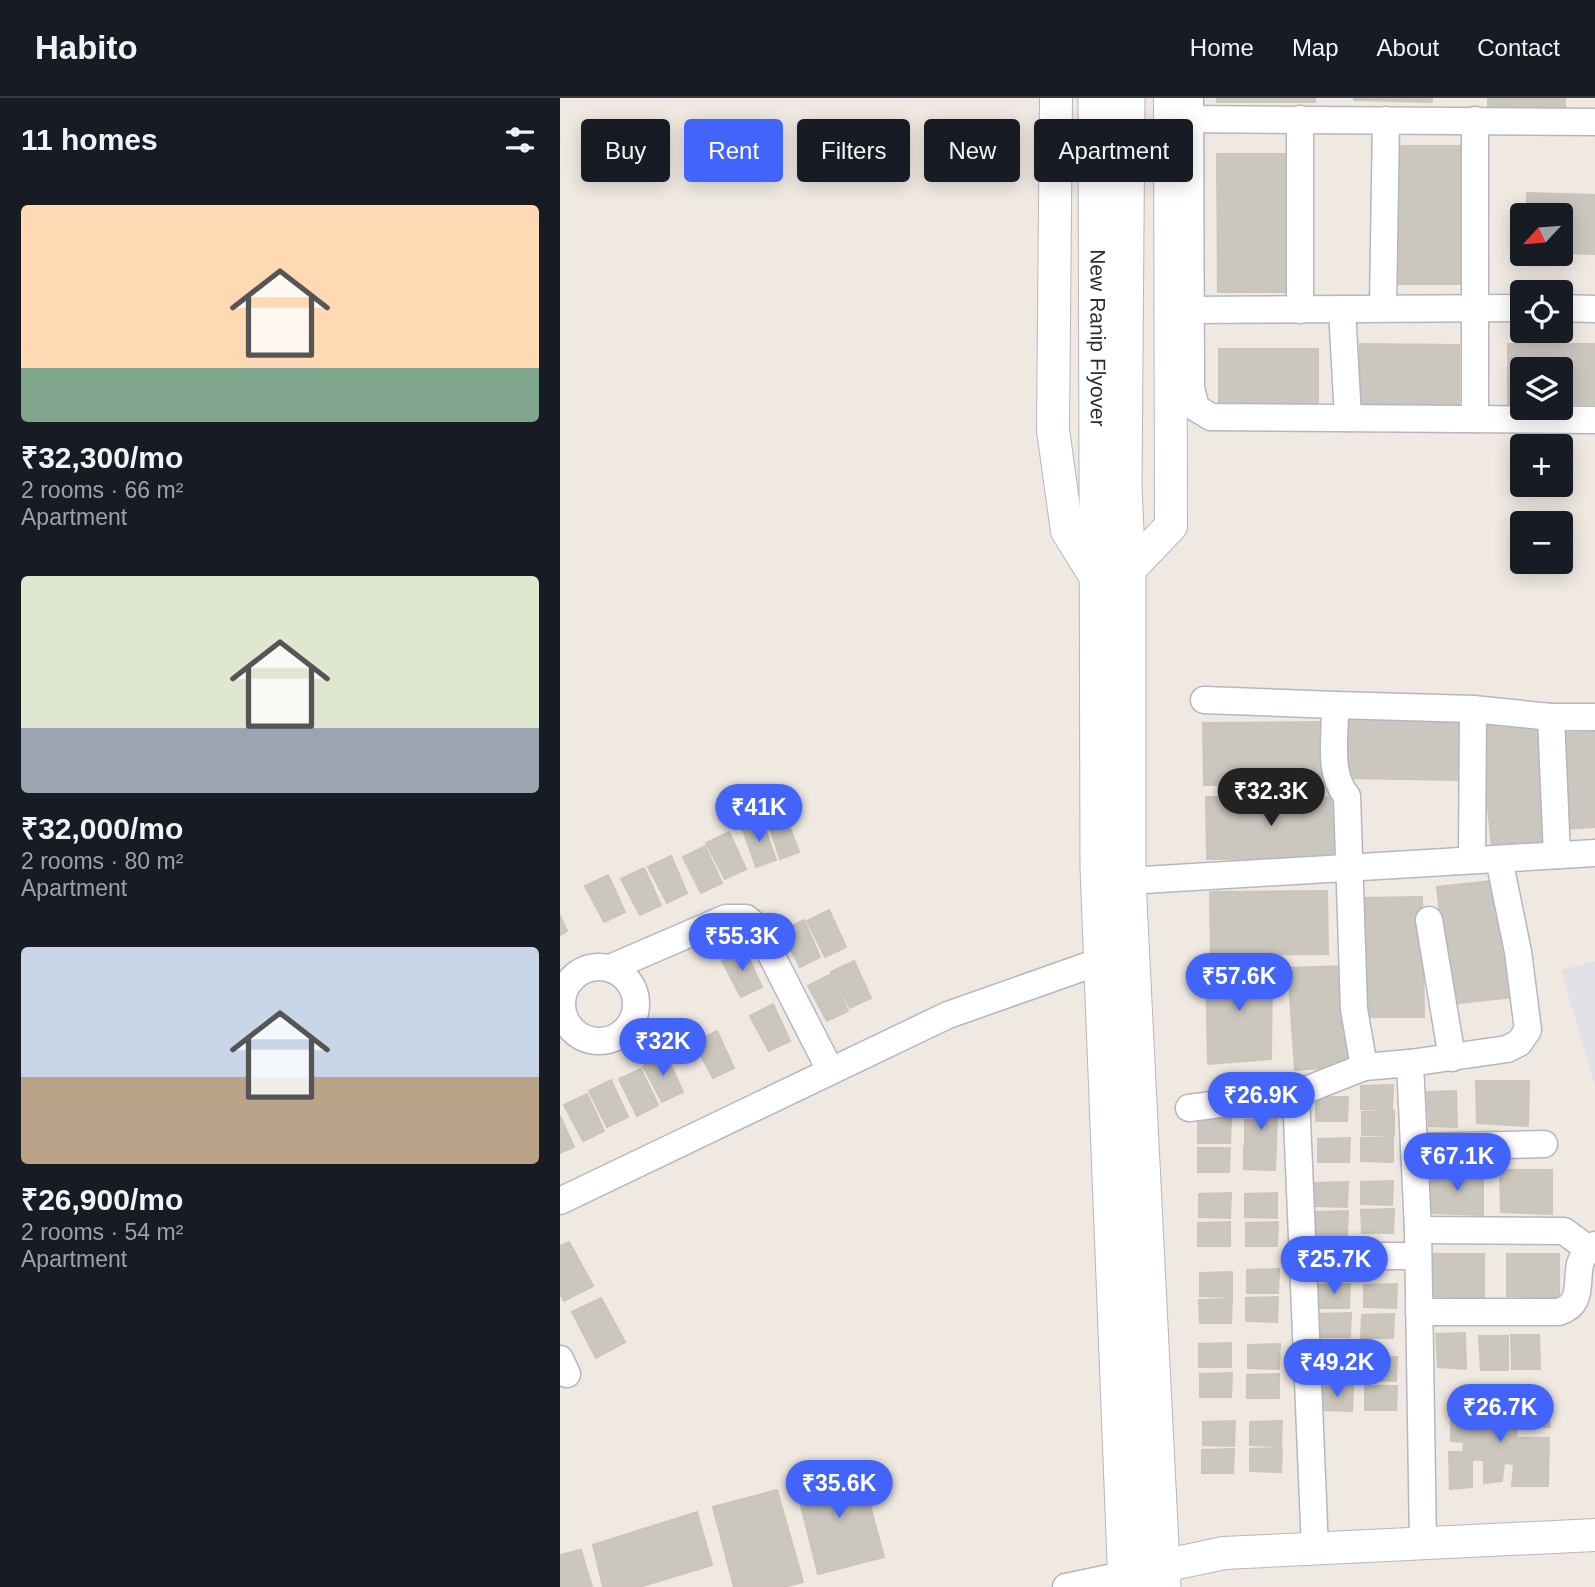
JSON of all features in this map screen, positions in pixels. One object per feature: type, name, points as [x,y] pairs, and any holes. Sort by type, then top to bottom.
[{"type":"main road","name":"New Ranip Flyover","points":[[1097,98],[1112,576]]},
{"type":"main road","name":"New Ranip Flyover","points":[[1110,490],[1126,98]]},
{"type":"main road","points":[[1112,576],[1163,1576]]},
{"type":"main road","points":[[1112,576],[1101,961],[1127,1580]]},
{"type":"street","points":[[1056,98],[1053,430],[1067,531],[1112,576],[1171,526],[1178,310],[1179,111],[1315,112],[1386,120],[1442,109],[1475,120],[1580,114]]},
{"type":"street","points":[[1300,310],[1315,112]]},
{"type":"street","points":[[1383,308],[1386,120]]},
{"type":"street","points":[[1475,120],[1475,419]]},
{"type":"street","points":[[1178,310],[1510,308]]},
{"type":"street","points":[[1342,309],[1348,418]]},
{"type":"street","points":[[1573,309],[1595,309]]},
{"type":"street","points":[[1178,310],[1196,408],[1211,417],[1595,420]]},
{"type":"street","points":[[1204,700],[1473,709],[1551,717],[1595,717]]},
{"type":"street","points":[[1335,705],[1335,763],[1338,784],[1348,796],[1354,1009],[1364,1067]]},
{"type":"street","points":[[1472,860],[1473,709]]},
{"type":"street","points":[[1551,717],[1557,855]]},
{"type":"street","points":[[1127,881],[1595,853]]},
{"type":"street","points":[[1189,1108],[1296,1094],[1364,1067],[1452,1058],[1507,1049],[1519,1043],[1528,1030],[1518,952],[1499,859]]},
{"type":"street","points":[[610,968],[726,918],[746,918],[757,927],[830,1070]]},
{"type":"street","points":[[1429,920],[1452,1058]]},
{"type":"street","points":[[560,1202],[948,1014],[1101,961]]},
{"type":"street","points":[[597,966],[610,968],[621,973],[635,992],[634,1016],[621,1034],[598,1041],[587,1039],[575,1033],[567,1023],[562,1011],[562,989],[585,969],[597,966]]},
{"type":"street","points":[[1410,1063],[1418,1243],[1423,1544]]},
{"type":"street","points":[[1296,1094],[1315,1549]]},
{"type":"street","points":[[1414,1147],[1544,1144]]},
{"type":"street","points":[[1303,1256],[1564,1231],[1591,1247],[1581,1263],[1576,1298],[1569,1309],[1559,1312],[1419,1312]]},
{"type":"street","points":[[1066,1587],[1163,1576],[1223,1553],[1594,1540]]},
{"type":"shaded area","points":[[1595,961],[1595,1086],[1561,970]]},
{"type":"building","points":[[1217,98],[1315,98],[1315,102],[1217,102]]},
{"type":"building","points":[[1432,98],[1432,102],[1354,100]]},
{"type":"building","points":[[1488,98],[1565,98],[1565,108],[1488,106]]},
{"type":"building","points":[[1390,146],[1466,146],[1467,284],[1391,284]]},
{"type":"building","points":[[1217,154],[1293,154],[1293,292],[1218,292]]},
{"type":"building","points":[[1527,193],[1595,195],[1595,254],[1573,253],[1573,203],[1527,203]]},
{"type":"building","points":[[1360,344],[1459,345],[1459,404],[1360,404]]},
{"type":"building","points":[[1508,344],[1595,344],[1595,404],[1573,404],[1573,357],[1510,357],[1508,404]]},
{"type":"building","points":[[1219,349],[1318,349],[1318,409],[1219,409]]},
{"type":"building","points":[[1345,717],[1461,720],[1460,780],[1344,778]]},
{"type":"building","points":[[1540,720],[1553,842],[1492,848],[1480,726]]},
{"type":"building","points":[[1321,722],[1321,785],[1204,785],[1203,723]]},
{"type":"building","points":[[1595,732],[1595,827],[1565,829],[1562,733]]},
{"type":"building","points":[[1206,797],[1336,797],[1337,858],[1207,859]]},
{"type":"building","points":[[784,812],[799,852],[780,859],[767,818]]},
{"type":"building","points":[[762,820],[776,860],[756,867],[742,827]]},
{"type":"building","points":[[729,832],[746,869],[725,879],[706,843]]},
{"type":"building","points":[[705,846],[722,883],[701,893],[683,857]]},
{"type":"building","points":[[671,856],[687,893],[667,903],[648,867]]},
{"type":"building","points":[[644,868],[661,905],[640,915],[621,879]]},
{"type":"building","points":[[608,875],[625,912],[604,922],[585,886]]},
{"type":"building","points":[[1500,880],[1513,997],[1450,1004],[1437,887]]},
{"type":"building","points":[[1327,891],[1328,954],[1211,955],[1210,892]]},
{"type":"building","points":[[1422,897],[1424,1017],[1359,1017],[1357,898]]},
{"type":"building","points":[[829,910],[846,947],[825,957],[807,921]]},
{"type":"building","points":[[560,916],[567,931],[560,935]]},
{"type":"building","points":[[804,920],[820,957],[800,967],[781,931]]},
{"type":"building","points":[[745,950],[762,987],[741,997],[722,961]]},
{"type":"building","points":[[854,961],[871,998],[850,1008],[831,972]]},
{"type":"building","points":[[1206,965],[1272,965],[1271,1059],[1208,1064]]},
{"type":"building","points":[[1346,966],[1351,1066],[1295,1070],[1288,968]]},
{"type":"building","points":[[831,974],[848,1011],[827,1021],[808,986]]},
{"type":"building","points":[[773,1004],[790,1041],[769,1051],[750,1016]]},
{"type":"building","points":[[717,1031],[734,1068],[713,1078],[694,1042]]},
{"type":"building","points":[[666,1055],[683,1092],[662,1102],[643,1066]]},
{"type":"building","points":[[641,1069],[658,1105],[637,1116],[619,1079]]},
{"type":"building","points":[[611,1080],[628,1117],[607,1127],[589,1091]]},
{"type":"building","points":[[1476,1081],[1529,1081],[1528,1126],[1477,1123]]},
{"type":"building","points":[[1393,1085],[1392,1110],[1361,1109],[1361,1086]]},
{"type":"building","points":[[1456,1091],[1457,1127],[1429,1126],[1427,1092]]},
{"type":"building","points":[[587,1094],[604,1131],[583,1141],[564,1105]]},
{"type":"building","points":[[1316,1097],[1348,1097],[1347,1121],[1316,1121]]},
{"type":"building","points":[[1394,1111],[1394,1135],[1362,1135],[1362,1112]]},
{"type":"building","points":[[560,1116],[574,1147],[560,1153]]},
{"type":"building","points":[[1231,1119],[1230,1143],[1198,1143],[1198,1120]]},
{"type":"building","points":[[1277,1119],[1276,1144],[1245,1144],[1245,1120]]},
{"type":"building","points":[[1393,1137],[1393,1162],[1361,1161],[1361,1138]]},
{"type":"building","points":[[1350,1138],[1349,1162],[1318,1162],[1318,1139]]},
{"type":"building","points":[[1276,1145],[1275,1170],[1244,1169],[1244,1146]]},
{"type":"building","points":[[1198,1148],[1230,1148],[1229,1172],[1198,1172]]},
{"type":"building","points":[[1500,1170],[1552,1170],[1552,1214],[1501,1212]]},
{"type":"building","points":[[1431,1171],[1483,1171],[1483,1215],[1431,1213]]},
{"type":"building","points":[[1393,1181],[1392,1205],[1361,1204],[1361,1182]]},
{"type":"building","points":[[1348,1182],[1347,1207],[1316,1206],[1315,1183]]},
{"type":"building","points":[[1231,1193],[1230,1218],[1199,1217],[1199,1194]]},
{"type":"building","points":[[1277,1193],[1277,1218],[1245,1217],[1245,1194]]},
{"type":"building","points":[[1394,1209],[1393,1233],[1362,1233],[1361,1210]]},
{"type":"building","points":[[1348,1211],[1347,1235],[1316,1235],[1316,1212]]},
{"type":"building","points":[[1230,1222],[1230,1246],[1198,1246],[1198,1223]]},
{"type":"building","points":[[1278,1222],[1277,1246],[1246,1246],[1246,1223]]},
{"type":"building","points":[[569,1242],[593,1286],[564,1301],[560,1294],[560,1246]]},
{"type":"building","points":[[1432,1254],[1484,1254],[1484,1299],[1432,1296]]},
{"type":"building","points":[[1507,1254],[1559,1254],[1559,1298],[1507,1296]]},
{"type":"building","points":[[1279,1269],[1278,1293],[1247,1293],[1247,1270]]},
{"type":"building","points":[[1232,1272],[1232,1297],[1200,1296],[1200,1273]]},
{"type":"building","points":[[1350,1284],[1349,1308],[1318,1308],[1318,1285]]},
{"type":"building","points":[[1397,1284],[1396,1308],[1364,1307],[1364,1285]]},
{"type":"building","points":[[1278,1297],[1277,1322],[1246,1321],[1246,1298]]},
{"type":"building","points":[[601,1298],[625,1342],[596,1358],[572,1312]]},
{"type":"building","points":[[1232,1299],[1231,1323],[1200,1323],[1199,1300]]},
{"type":"building","points":[[1351,1313],[1350,1337],[1319,1337],[1319,1314]]},
{"type":"building","points":[[1394,1314],[1393,1338],[1361,1338],[1362,1315]]},
{"type":"building","points":[[1465,1333],[1466,1369],[1438,1367],[1436,1334]]},
{"type":"building","points":[[1511,1335],[1539,1335],[1540,1369],[1512,1369]]},
{"type":"building","points":[[1479,1336],[1508,1336],[1508,1370],[1481,1370]]},
{"type":"building","points":[[1231,1343],[1231,1367],[1199,1367],[1199,1344]]},
{"type":"building","points":[[1280,1344],[1279,1369],[1248,1368],[1248,1345]]},
{"type":"building","points":[[1365,1357],[1397,1357],[1396,1381],[1365,1380]]},
{"type":"building","points":[[1354,1358],[1354,1382],[1322,1382],[1322,1359]]},
{"type":"building","points":[[1232,1373],[1231,1397],[1200,1397],[1200,1374]]},
{"type":"building","points":[[1279,1374],[1279,1398],[1247,1398],[1247,1375]]},
{"type":"building","points":[[1353,1386],[1352,1411],[1320,1410],[1321,1387]]},
{"type":"building","points":[[1365,1386],[1397,1386],[1396,1410],[1365,1410]]},
{"type":"building","points":[[1548,1402],[1550,1427],[1517,1427],[1516,1438],[1549,1438],[1548,1486],[1512,1486],[1514,1464],[1504,1463],[1502,1481],[1484,1483],[1484,1460],[1472,1460],[1472,1487],[1450,1489],[1449,1452],[1463,1452],[1464,1442],[1451,1441],[1451,1403],[1473,1404],[1474,1423],[1481,1422],[1482,1406]]},
{"type":"building","points":[[1235,1421],[1234,1446],[1203,1445],[1203,1422]]},
{"type":"building","points":[[1282,1421],[1281,1446],[1250,1445],[1250,1422]]},
{"type":"building","points":[[1282,1448],[1281,1472],[1250,1471],[1250,1449]]},
{"type":"building","points":[[1234,1449],[1233,1473],[1202,1473],[1202,1450]]},
{"type":"building","points":[[859,1465],[884,1557],[818,1574],[795,1482]]},
{"type":"building","points":[[777,1490],[803,1582],[784,1587],[734,1587],[713,1507]]},
{"type":"building","points":[[697,1512],[712,1565],[639,1587],[603,1587],[593,1545]]},
{"type":"building","points":[[581,1550],[592,1587],[560,1587],[560,1555]]}]
